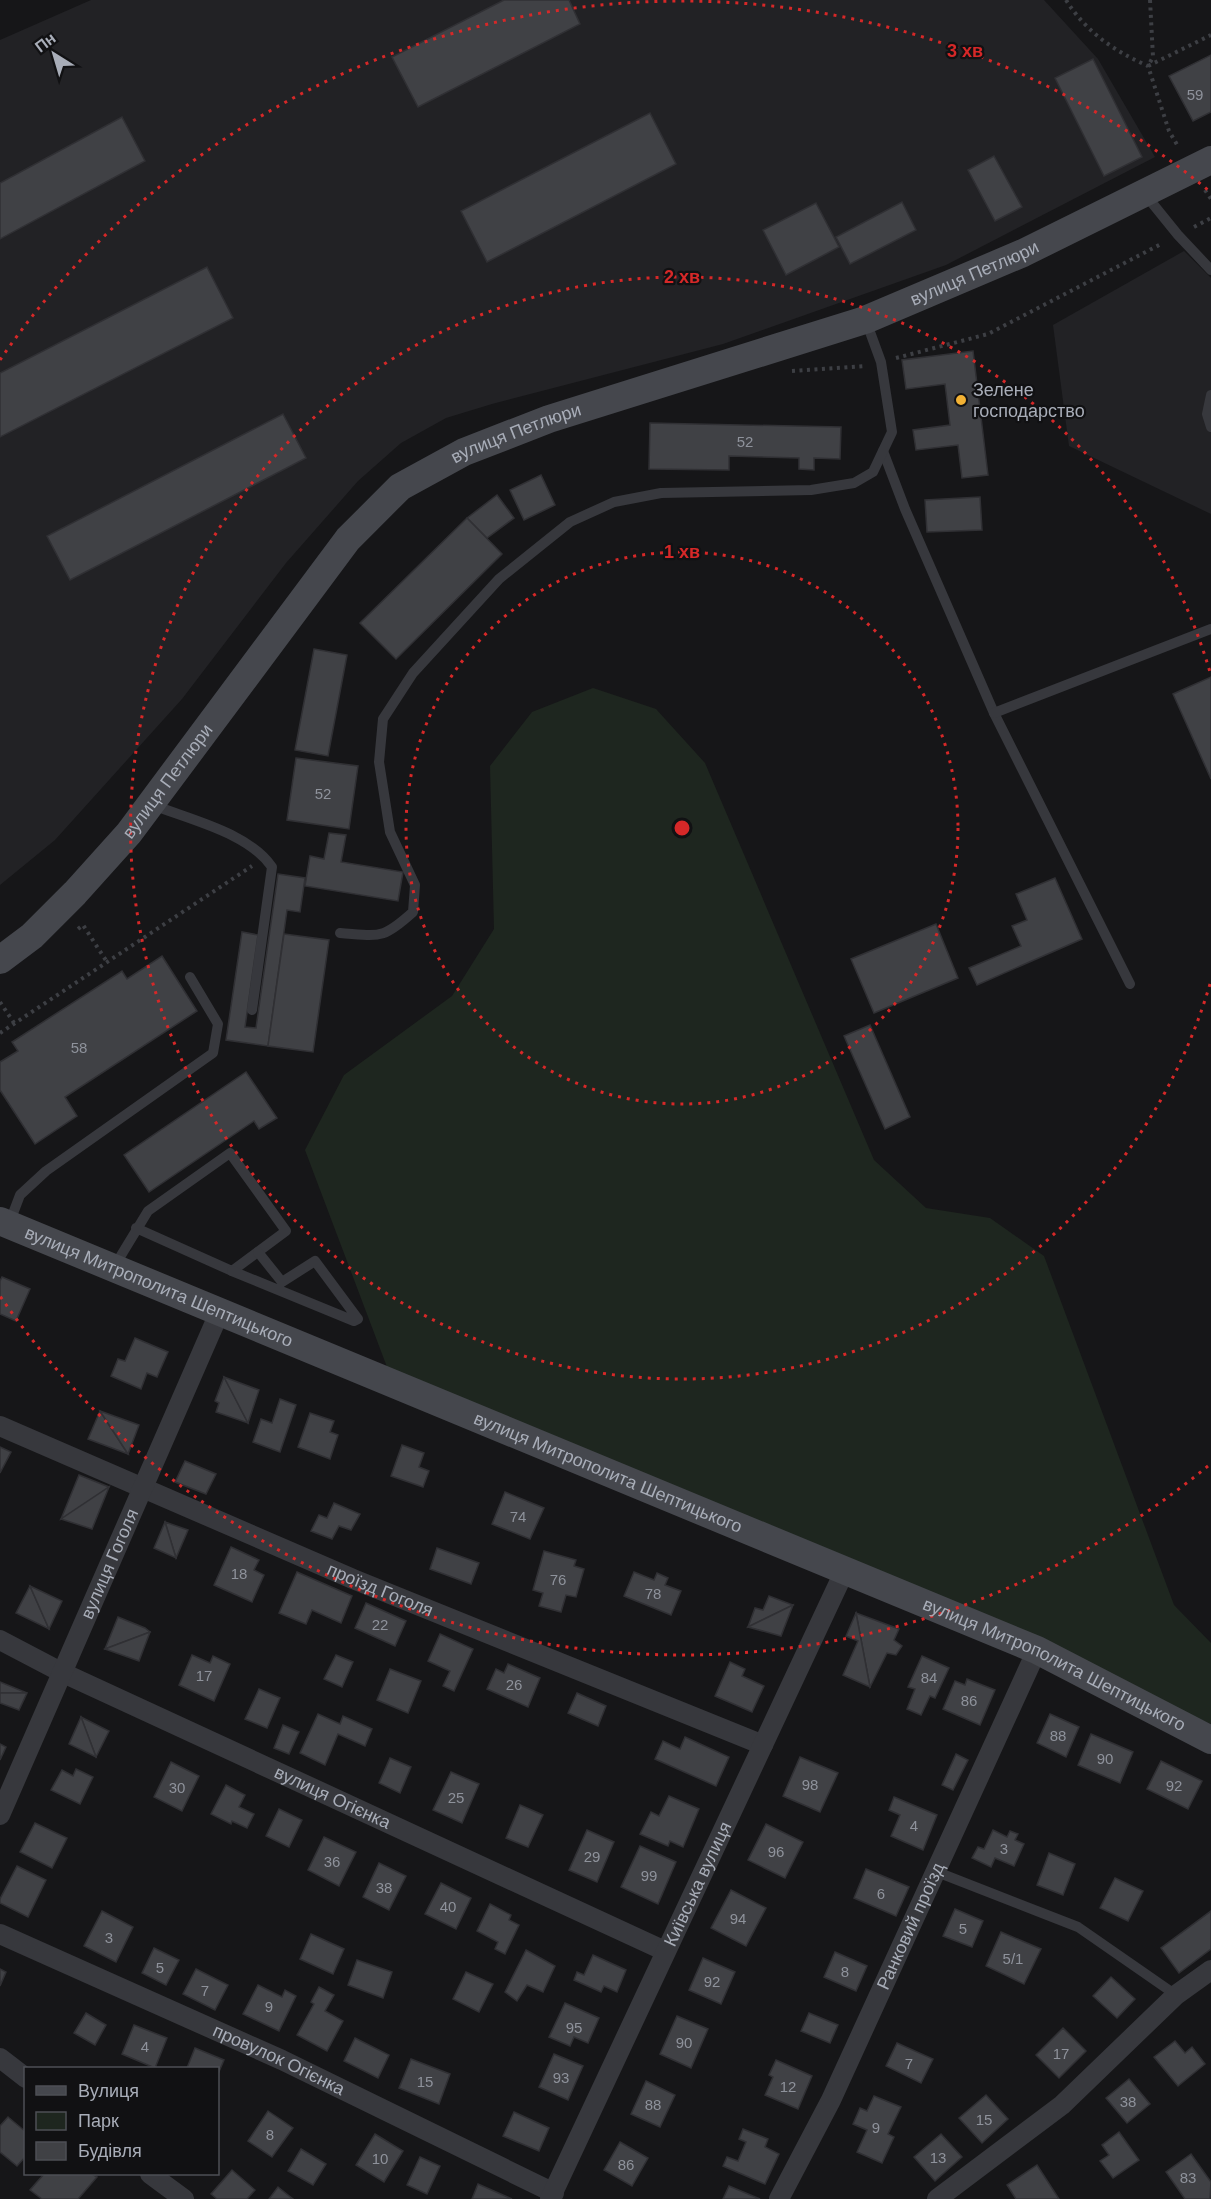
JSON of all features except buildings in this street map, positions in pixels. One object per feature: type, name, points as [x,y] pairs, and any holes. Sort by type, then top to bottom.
[{"type":"main road","name":"вулиця Петлюри","points":[[0,960],[32,936],[106,858],[150,804],[348,539],[400,487],[464,452],[549,419],[866,320],[1023,253],[1201,164]]},
{"type":"main road","name":"вулиця Митрополита Шептицького","points":[[4,1222],[1037,1650],[1211,1740]]},
{"type":"street","points":[[0,943],[32,936]]},
{"type":"street","name":"вулиця Гоголя","points":[[0,1815],[220,1311]]},
{"type":"street","name":"проїзд Гоголя","points":[[0,1426],[353,1579],[763,1744]]},
{"type":"street","name":"Київська вулиця","points":[[552,2196],[845,1570]]},
{"type":"street","name":"вулиця Огієнка","points":[[0,1640],[61,1672],[665,1951]]},
{"type":"street","name":"Ранковий проїзд","points":[[779,2199],[831,2100],[1037,1650]]},
{"type":"street","name":"провулок Огієнка","points":[[0,1934],[282,2060],[552,2196]]},
{"type":"street","points":[[937,2199],[1062,2105],[1176,1995],[1211,1970]]},
{"type":"street","points":[[0,2058],[24,2076]]},
{"type":"street","points":[[151,2175],[184,2199]]},
{"type":"lane","points":[[1144,193],[1178,235],[1211,270]]},
{"type":"lane","points":[[340,933],[379,936],[398,926],[413,912],[416,885],[390,832],[379,762],[383,719],[413,674],[499,579],[570,522],[614,502],[661,493],[811,490],[854,483],[873,472],[892,432],[881,362],[866,320]]},
{"type":"lane","points":[[1211,395],[1207,414],[1211,427]]},
{"type":"lane","points":[[882,451],[994,713],[1130,984]]},
{"type":"lane","points":[[994,713],[1211,629]]},
{"type":"lane","points":[[150,804],[242,839],[265,857],[272,867],[252,1010]]},
{"type":"lane","points":[[4,1222],[20,1195],[46,1171],[213,1053],[218,1024],[190,977]]},
{"type":"lane","points":[[114,1267],[148,1211],[230,1153],[286,1231],[232,1271]]},
{"type":"lane","points":[[136,1228],[232,1271],[354,1321],[357,1319],[315,1261],[282,1282],[258,1252]]},
{"type":"lane","points":[[937,1872],[1078,1927],[1176,1995]]},
{"type":"path","points":[[1066,0],[1077,18],[1098,38],[1148,66],[1168,131],[1201,164],[1211,199]]},
{"type":"path","points":[[1148,66],[1153,57],[1150,0]]},
{"type":"path","points":[[1148,66],[1211,36]]},
{"type":"path","points":[[788,371],[860,368],[987,334],[1211,218]]},
{"type":"path","points":[[0,1033],[265,857]]},
{"type":"path","points":[[74,932],[83,925],[107,962]]},
{"type":"path","points":[[0,1002],[14,1023]]},
{"type":"shaded area","points":[[91,0],[1044,0],[1098,59],[1155,157],[946,265],[723,344],[446,418],[401,443],[358,481],[286,563],[182,699],[55,840],[0,885],[0,40]]},
{"type":"shaded area","points":[[1184,251],[1211,278],[1211,514],[1069,446],[1053,325]]},
{"type":"green space","points":[[593,688],[656,709],[705,763],[874,1160],[926,1208],[990,1218],[1044,1256],[1174,1605],[1211,1643],[1211,1724],[387,1367],[305,1150],[344,1075],[452,996],[494,929],[490,766],[532,712]]},
{"type":"place","name":"Зелене господарство","points":[[961,400]]}]
